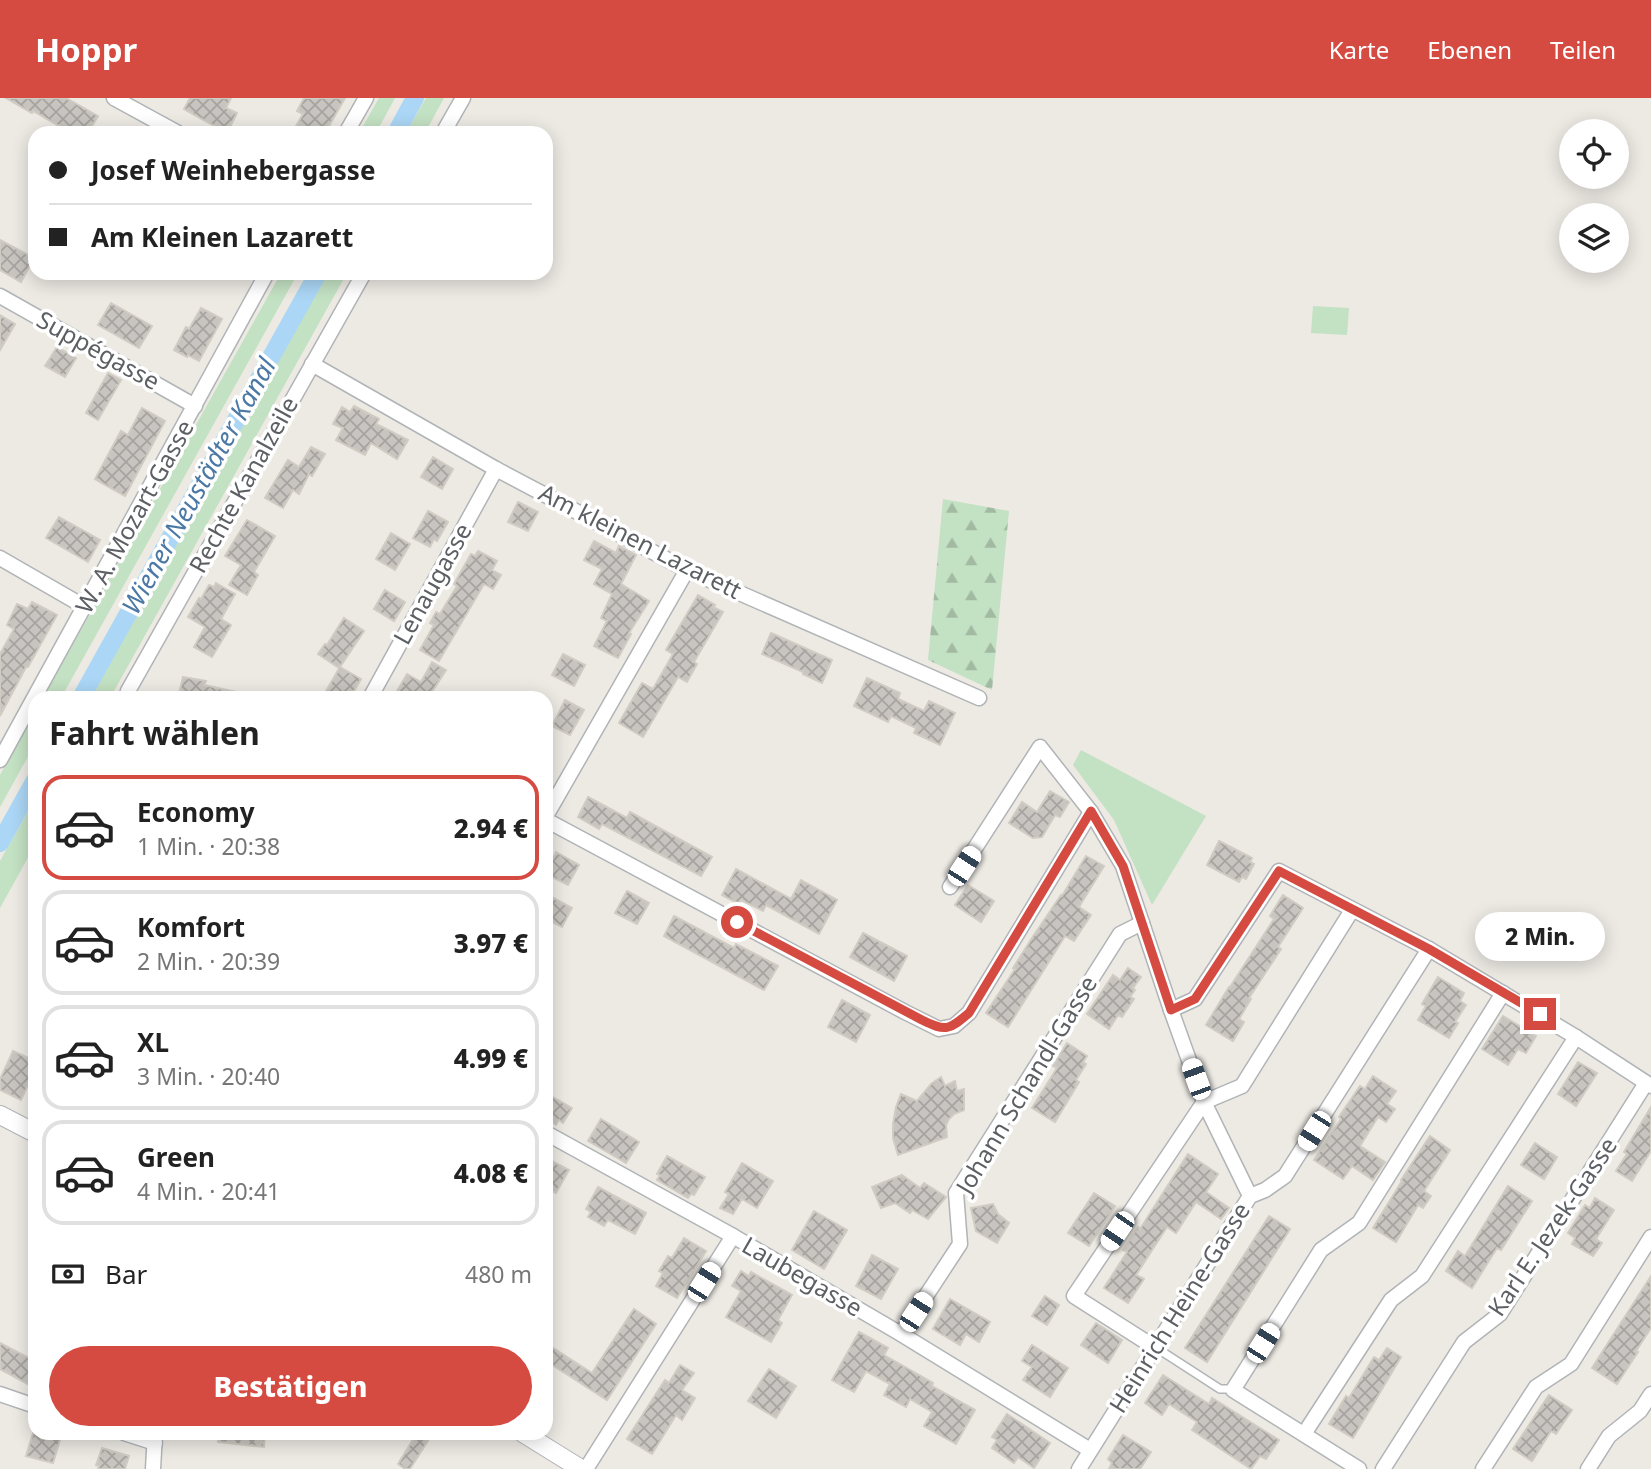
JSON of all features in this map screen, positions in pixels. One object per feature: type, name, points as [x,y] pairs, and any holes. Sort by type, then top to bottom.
[{"type":"street","points":[[114,98],[165,126]]},
{"type":"street","points":[[350,126],[366,98]]},
{"type":"street","points":[[447,126],[463,98]]},
{"type":"street","name":"W. A. Mozart-Gasse","points":[[38,691],[264,280]]},
{"type":"street","name":"Rechte Kanalzeile","points":[[128,691],[360,280]]},
{"type":"street","name":"Suppégasse","points":[[0,296],[195,406]]},
{"type":"street","name":"Am kleinen Lazarett","points":[[312,364],[496,469],[687,570],[979,698]]},
{"type":"street","name":"Lenaugasse","points":[[374,691],[496,469]]},
{"type":"street","points":[[0,558],[85,607]]},
{"type":"street","points":[[553,806],[687,570]]},
{"type":"street","name":"W. A. Mozart-Gasse","points":[[0,760],[28,710]]},
{"type":"street","points":[[950,887],[1040,747],[1091,811],[1123,866],[1204,1102],[1250,1196]]},
{"type":"street","points":[[553,822],[939,1028],[954,1026],[969,1013],[1091,811]]},
{"type":"street","points":[[1171,1010],[1195,999],[1279,871],[1429,949],[1576,1037],[1649,1085]]},
{"type":"street","points":[[1154,1347],[1074,1296],[1204,1102],[1242,1086],[1352,910]]},
{"type":"street","name":"Johann Schandl-Gasse","points":[[901,1334],[960,1244],[956,1193],[1120,934],[1142,923]]},
{"type":"street","name":"Heinrich Heine-Gasse","points":[[1079,1469],[1250,1196],[1285,1176],[1429,949]]},
{"type":"street","points":[[1359,1469],[1233,1390],[1321,1250],[1359,1223],[1503,993]]},
{"type":"street","points":[[1304,1434],[1391,1300],[1422,1276],[1576,1037]]},
{"type":"street","name":"Karl E. Jezek-Gasse","points":[[1383,1469],[1464,1342],[1500,1314],[1649,1085]]},
{"type":"street","points":[[0,1115],[28,1129]]},
{"type":"street","name":"Laubegasse","points":[[553,1137],[901,1334],[1090,1450]]},
{"type":"street","points":[[586,1469],[733,1237]]},
{"type":"street","points":[[1483,1469],[1536,1387],[1571,1364],[1651,1237]]},
{"type":"street","points":[[0,1394],[28,1404]]},
{"type":"street","points":[[1588,1469],[1609,1436],[1640,1411],[1651,1394]]},
{"type":"street","points":[[153,1469],[155,1440]]},
{"type":"street","points":[[534,1440],[581,1469]]},
{"type":"lane","points":[[1154,1347],[1220,1389],[1233,1390]]},
{"type":"green space","points":[[379,98],[395,98],[380,126],[363,126]]},
{"type":"green space","points":[[426,98],[444,98],[429,126],[410,126]]},
{"type":"green space","points":[[277,280],[294,280],[65,691],[47,691]]},
{"type":"green space","points":[[324,280],[343,280],[114,691],[95,691]]},
{"type":"green space","points":[[1313,306],[1349,308],[1347,335],[1311,333]]},
{"type":"green space","points":[[943,499],[1009,511],[992,690],[928,660]]},
{"type":"green space","points":[[28,725],[28,757],[0,807],[0,775]]},
{"type":"green space","points":[[1081,750],[1206,816],[1152,905],[1114,820],[1073,765]]},
{"type":"green space","points":[[28,811],[28,858],[0,908],[0,861]]},
{"type":"building","points":[[6,98],[66,98],[98,116],[92,126],[59,126],[33,111],[32,113]]},
{"type":"building","points":[[190,98],[231,98],[226,108],[237,113],[230,126],[214,126],[184,109]]},
{"type":"building","points":[[304,98],[345,98],[329,126],[296,126],[303,114],[297,111]]},
{"type":"building","points":[[0,240],[28,255],[28,269],[21,282],[0,270]]},
{"type":"building","points":[[111,303],[152,326],[139,348],[98,325]]},
{"type":"building","points":[[201,308],[222,319],[199,361],[174,350],[186,327],[189,329]]},
{"type":"building","points":[[0,315],[15,324],[0,350]]},
{"type":"building","points":[[57,347],[76,358],[65,377],[45,366]]},
{"type":"building","points":[[108,373],[121,380],[98,420],[86,413]]},
{"type":"building","points":[[354,406],[379,419],[376,424],[408,440],[397,459],[371,443],[365,455],[336,440],[343,428],[333,424],[342,407],[350,412]]},
{"type":"building","points":[[142,408],[165,421],[125,496],[95,479],[121,431],[128,435]]},
{"type":"building","points":[[311,447],[325,454],[312,476],[309,474],[299,494],[293,490],[283,508],[265,498],[288,460],[299,467]]},
{"type":"building","points":[[433,457],[453,469],[442,489],[421,477]]},
{"type":"building","points":[[518,502],[538,512],[528,531],[508,522]]},
{"type":"building","points":[[428,511],[448,522],[437,541],[434,539],[430,547],[413,538]]},
{"type":"building","points":[[59,517],[100,540],[88,562],[46,538]]},
{"type":"building","points":[[247,520],[275,536],[254,572],[258,575],[247,595],[229,585],[241,565],[225,556]]},
{"type":"building","points":[[391,533],[410,544],[395,570],[376,559]]},
{"type":"building","points":[[594,541],[616,553],[619,546],[636,555],[621,584],[649,601],[629,633],[631,634],[618,658],[594,646],[607,621],[601,618],[612,594],[594,584],[602,569],[584,560]]},
{"type":"building","points":[[478,551],[497,561],[492,570],[501,575],[493,589],[484,584],[439,661],[420,650],[434,625],[430,623],[436,612],[440,614],[457,586],[454,584],[471,554],[475,556]]},
{"type":"building","points":[[216,583],[235,594],[221,619],[231,625],[212,657],[194,647],[205,627],[188,617],[209,585],[214,587]]},
{"type":"building","points":[[385,590],[405,602],[394,621],[374,609]]},
{"type":"building","points":[[698,595],[723,612],[694,662],[697,664],[687,682],[678,677],[643,737],[619,723],[642,683],[653,689],[673,654],[666,650]]},
{"type":"building","points":[[32,602],[57,615],[0,716],[0,654],[14,629],[7,625],[17,604],[28,609]]},
{"type":"building","points":[[344,618],[364,631],[339,668],[318,654]]},
{"type":"building","points":[[771,633],[832,660],[822,683],[762,654]]},
{"type":"building","points":[[563,654],[585,665],[574,686],[552,675]]},
{"type":"building","points":[[432,662],[446,670],[432,691],[397,691],[407,674],[421,682]]},
{"type":"building","points":[[340,667],[361,679],[354,691],[326,691]]},
{"type":"building","points":[[183,677],[206,681],[204,685],[232,691],[180,691]]},
{"type":"building","points":[[867,678],[900,693],[898,699],[924,711],[929,701],[955,713],[940,745],[914,733],[916,728],[891,716],[888,722],[854,706]]},
{"type":"building","points":[[565,700],[584,710],[570,735],[553,724]]},
{"type":"building","points":[[1050,791],[1069,802],[1060,817],[1055,815],[1042,837],[1033,838],[1009,823],[1022,802],[1037,812]]},
{"type":"building","points":[[588,797],[627,818],[630,812],[712,857],[701,876],[602,824],[599,829],[578,817]]},
{"type":"building","points":[[1219,841],[1252,858],[1250,862],[1254,864],[1246,879],[1242,877],[1239,882],[1207,865]]},
{"type":"building","points":[[556,852],[579,865],[568,885],[553,878],[553,859]]},
{"type":"building","points":[[1086,856],[1104,866],[1079,907],[1091,915],[1074,941],[1065,936],[1008,1027],[986,1013]]},
{"type":"building","points":[[736,869],[791,899],[801,880],[837,900],[819,934],[766,905],[763,911],[741,900],[739,904],[722,895]]},
{"type":"building","points":[[968,885],[994,901],[981,922],[955,905]]},
{"type":"building","points":[[627,891],[649,903],[637,924],[615,913]]},
{"type":"building","points":[[1283,895],[1303,908],[1278,947],[1281,949],[1249,998],[1251,999],[1239,1019],[1244,1022],[1233,1041],[1206,1025],[1274,919],[1270,916]]},
{"type":"building","points":[[553,898],[572,908],[562,927],[553,922]]},
{"type":"building","points":[[674,916],[734,948],[736,944],[778,966],[764,990],[664,936]]},
{"type":"building","points":[[863,933],[907,956],[894,981],[850,957]]},
{"type":"building","points":[[1128,968],[1141,977],[1130,997],[1134,999],[1122,1017],[1118,1015],[1109,1029],[1087,1014],[1113,975],[1120,980]]},
{"type":"building","points":[[1438,977],[1464,993],[1460,1001],[1466,1005],[1449,1038],[1418,1020],[1426,1006],[1422,1004]]},
{"type":"building","points":[[842,1000],[870,1015],[856,1042],[828,1027]]},
{"type":"building","points":[[1503,1016],[1536,1036],[1526,1053],[1518,1049],[1508,1065],[1482,1049]]},
{"type":"building","points":[[1067,1043],[1087,1056],[1083,1062],[1086,1064],[1076,1080],[1079,1082],[1055,1122],[1032,1108],[1057,1068],[1053,1066]]},
{"type":"building","points":[[13,1051],[28,1058],[28,1085],[21,1100],[0,1090],[0,1079]]},
{"type":"building","points":[[1578,1062],[1597,1073],[1576,1106],[1558,1094]]},
{"type":"building","points":[[1373,1076],[1396,1091],[1387,1104],[1395,1109],[1386,1122],[1378,1117],[1360,1146],[1385,1162],[1373,1180],[1352,1166],[1343,1179],[1314,1160],[1360,1086],[1365,1089]]},
{"type":"building","points":[[941,1077],[945,1086],[955,1081],[957,1091],[964,1089],[964,1110],[949,1119],[946,1125],[947,1137],[898,1155],[893,1138],[893,1124],[901,1094],[917,1101],[931,1084]]},
{"type":"building","points":[[553,1097],[572,1108],[563,1123],[559,1120],[556,1125],[553,1123]]},
{"type":"building","points":[[1651,1107],[1651,1151],[1632,1181],[1616,1171]]},
{"type":"building","points":[[601,1119],[639,1142],[626,1163],[588,1141]]},
{"type":"building","points":[[1430,1136],[1450,1150],[1424,1191],[1431,1196],[1423,1208],[1418,1205],[1396,1242],[1373,1228]]},
{"type":"building","points":[[1535,1143],[1557,1157],[1544,1179],[1521,1165]]},
{"type":"building","points":[[1188,1154],[1218,1174],[1206,1192],[1229,1208],[1221,1219],[1196,1202],[1176,1233],[1167,1227],[1136,1275],[1144,1279],[1128,1303],[1104,1288],[1127,1252],[1123,1250],[1138,1227],[1140,1229]]},
{"type":"building","points":[[667,1156],[705,1177],[694,1195],[691,1194],[688,1198],[657,1180],[660,1175],[657,1174]]},
{"type":"building","points":[[553,1162],[569,1170],[556,1193],[553,1192]]},
{"type":"building","points":[[742,1163],[773,1181],[757,1208],[742,1199],[733,1214],[720,1208],[729,1194],[725,1192]]},
{"type":"building","points":[[902,1175],[920,1188],[924,1183],[946,1197],[928,1219],[912,1210],[910,1213],[895,1203],[881,1208],[872,1187]]},
{"type":"building","points":[[1508,1186],[1532,1201],[1501,1250],[1497,1248],[1472,1288],[1446,1271],[1458,1251],[1465,1256]]},
{"type":"building","points":[[598,1187],[646,1213],[635,1234],[608,1220],[604,1226],[588,1217],[591,1212],[586,1209]]},
{"type":"building","points":[[1094,1193],[1115,1206],[1089,1246],[1068,1233]]},
{"type":"building","points":[[1595,1198],[1614,1210],[1596,1239],[1602,1243],[1593,1256],[1572,1244],[1575,1238],[1568,1233],[1585,1205],[1590,1208]]},
{"type":"building","points":[[993,1204],[998,1214],[1009,1223],[997,1243],[976,1231],[971,1208]]},
{"type":"building","points":[[814,1211],[847,1230],[824,1269],[792,1250]]},
{"type":"building","points":[[1269,1216],[1290,1229],[1207,1362],[1185,1348]]},
{"type":"building","points":[[684,1238],[706,1251],[677,1298],[656,1286],[663,1273],[659,1271],[668,1256],[672,1258]]},
{"type":"building","points":[[872,1255],[898,1269],[881,1299],[856,1286]]},
{"type":"building","points":[[741,1271],[749,1276],[751,1272],[792,1295],[778,1320],[782,1323],[771,1342],[726,1317],[741,1291],[732,1286]]},
{"type":"building","points":[[1651,1276],[1651,1328],[1617,1384],[1592,1368]]},
{"type":"building","points":[[1045,1296],[1059,1305],[1047,1325],[1032,1316]]},
{"type":"building","points":[[950,1299],[990,1322],[979,1342],[966,1334],[960,1345],[933,1329]]},
{"type":"building","points":[[634,1309],[656,1324],[607,1400],[553,1365],[553,1348],[592,1373]]},
{"type":"building","points":[[1096,1323],[1122,1340],[1108,1363],[1081,1345]]},
{"type":"building","points":[[859,1332],[888,1348],[884,1355],[975,1410],[956,1444],[924,1426],[932,1412],[910,1399],[906,1407],[884,1395],[890,1384],[866,1371],[854,1392],[832,1380]]},
{"type":"building","points":[[0,1343],[28,1357],[28,1384],[0,1369]]},
{"type":"building","points":[[1032,1345],[1068,1368],[1050,1397],[1023,1380],[1032,1367],[1022,1361]]},
{"type":"building","points":[[1387,1348],[1401,1357],[1353,1438],[1329,1424],[1346,1396],[1349,1398],[1374,1357],[1379,1360]]},
{"type":"building","points":[[680,1365],[694,1373],[682,1390],[695,1398],[682,1420],[676,1415],[652,1454],[627,1439],[665,1380],[669,1383]]},
{"type":"building","points":[[769,1369],[796,1386],[776,1418],[748,1401]]},
{"type":"building","points":[[1163,1375],[1209,1404],[1212,1398],[1279,1440],[1266,1459],[1260,1456],[1251,1469],[1192,1430],[1197,1422],[1169,1404],[1162,1415],[1145,1403]]},
{"type":"building","points":[[1549,1395],[1572,1410],[1556,1434],[1551,1431],[1532,1461],[1513,1449]]},
{"type":"building","points":[[1007,1414],[1050,1443],[1034,1468],[1018,1457],[1014,1463],[992,1448],[997,1440],[992,1437]]},
{"type":"building","points":[[1123,1435],[1151,1452],[1140,1469],[1109,1469],[1112,1463],[1108,1459]]},
{"type":"building","points":[[31,1440],[60,1440],[53,1463],[26,1456]]},
{"type":"building","points":[[218,1440],[264,1440],[264,1447]]},
{"type":"building","points":[[413,1440],[429,1440],[410,1469],[398,1464]]},
{"type":"building","points":[[102,1448],[129,1456],[125,1469],[98,1469],[99,1466],[96,1465]]},
{"type":"waterway","name":"Wiener Neustädter Kanal","points":[[400,126],[415,98]]},
{"type":"waterway","name":"Wiener Neustädter Kanal","points":[[85,691],[314,280]]},
{"type":"waterway","name":"Wiener Neustädter Kanal","points":[[0,843],[28,793]]},
{"type":"route","points":[[737,922],[905,1012],[939,1028],[954,1026],[969,1013],[1091,811],[1123,866],[1171,1010],[1195,999],[1279,871],[1429,949],[1540,1014]]}]
